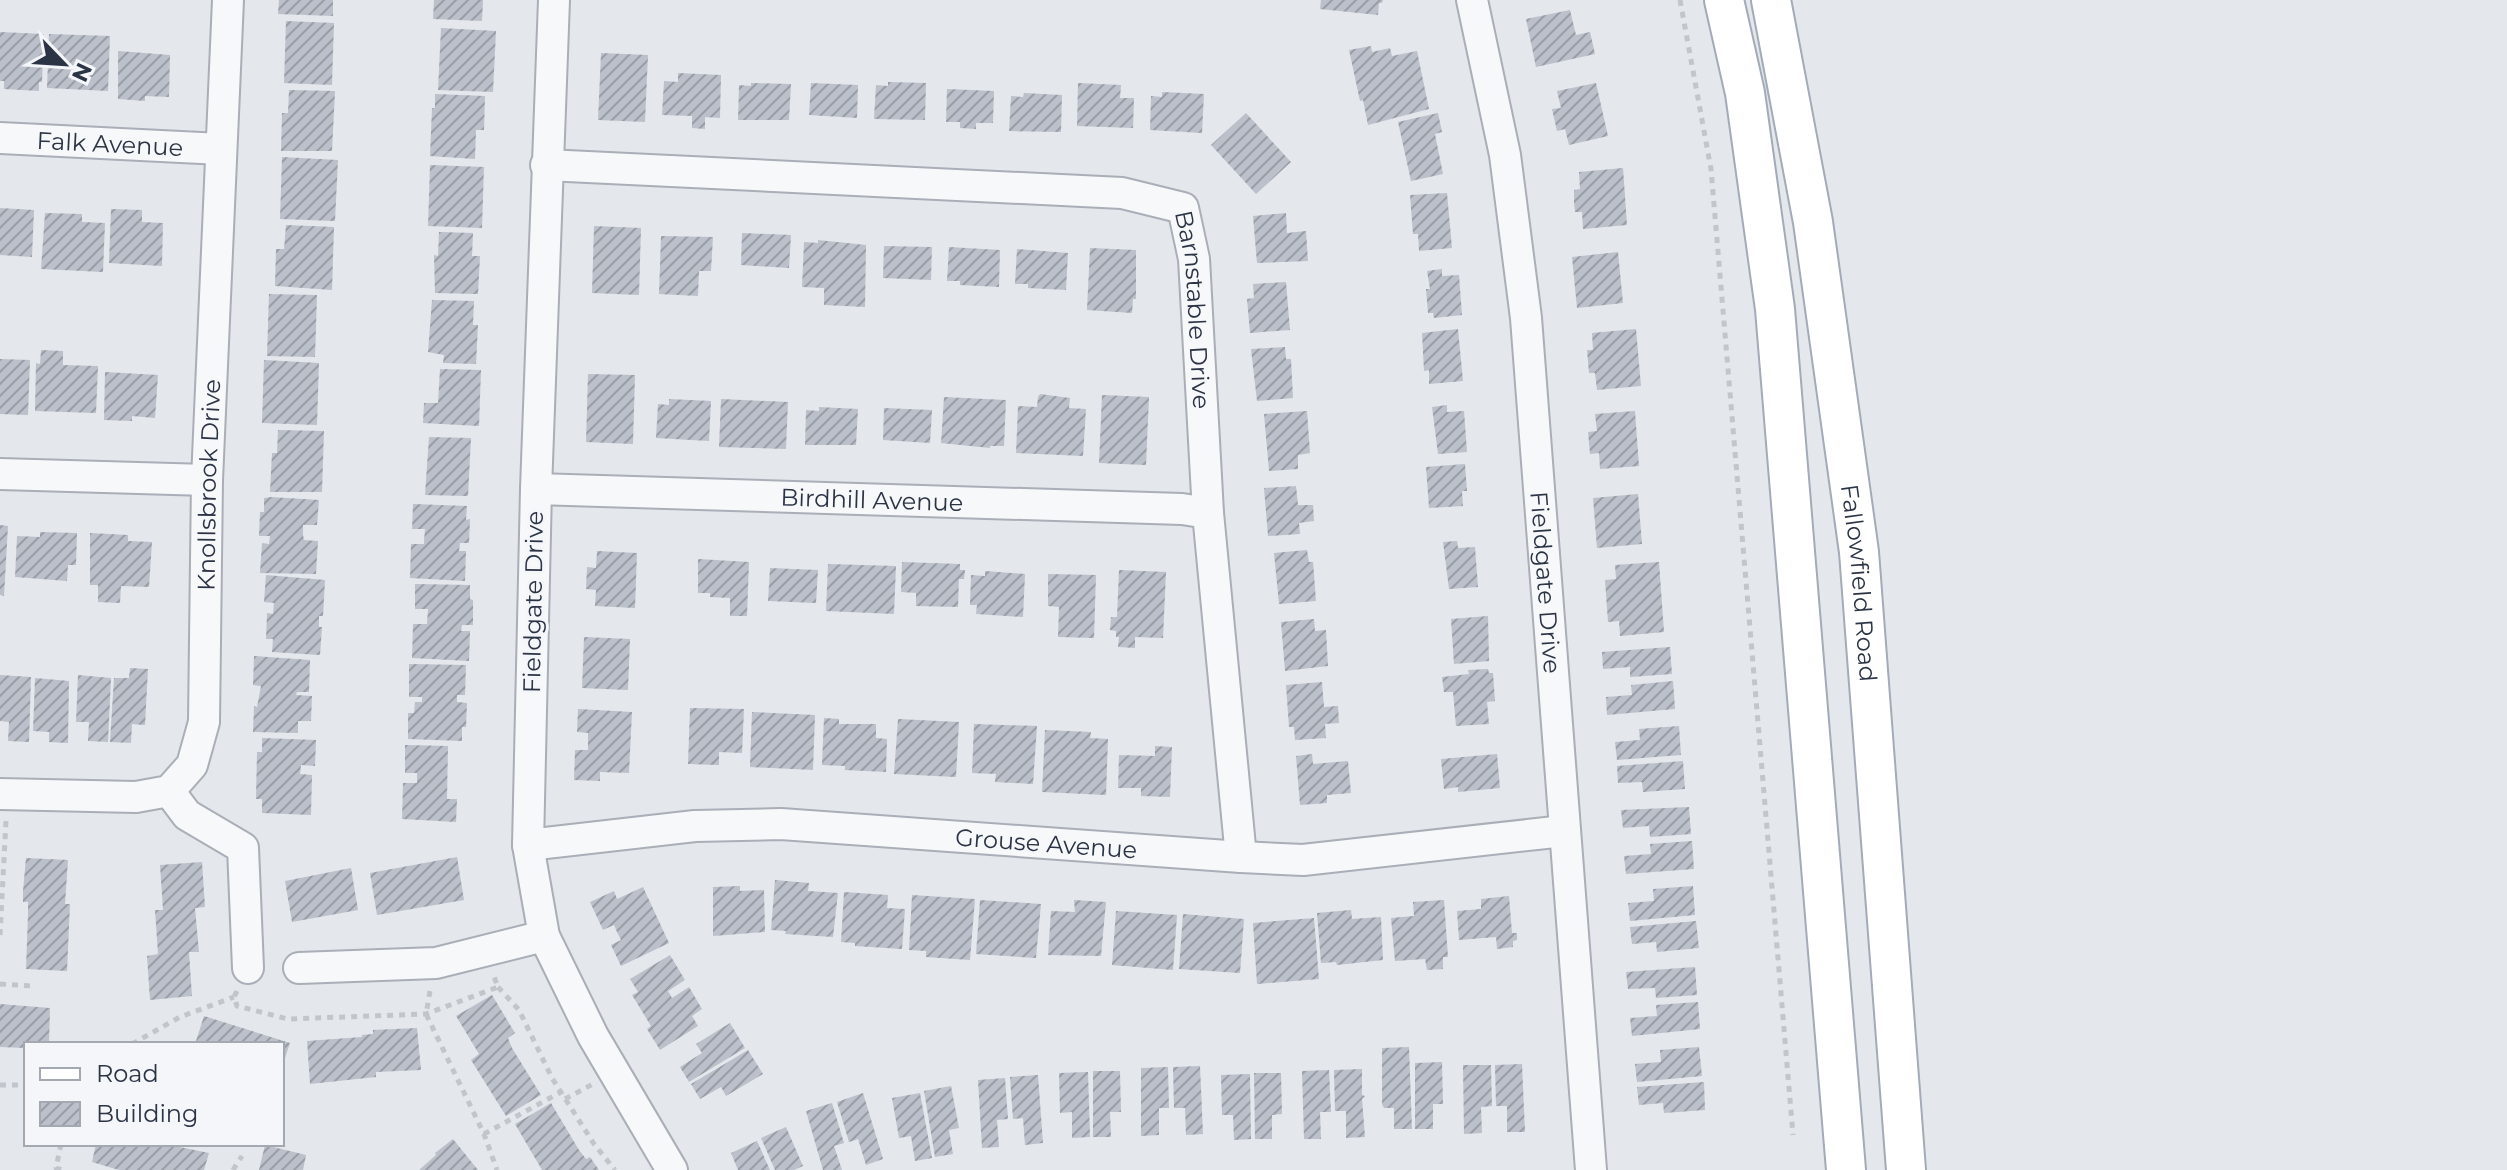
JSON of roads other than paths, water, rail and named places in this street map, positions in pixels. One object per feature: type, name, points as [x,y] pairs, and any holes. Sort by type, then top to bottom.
[{"type":"main road","points":[[1724,0],[1747,106],[1775,309],[1846,1170]]},
{"type":"main road","name":"Fallowfield Road","points":[[1771,0],[1813,222],[1859,552],[1906,1170]]},
{"type":"street","name":"Knollsbrook Drive","points":[[169,791],[192,765],[204,722],[207,480],[228,0]]},
{"type":"street","name":"Fieldgate Drive","points":[[554,0],[536,489],[528,845],[544,936],[593,1036],[672,1170]]},
{"type":"street","name":"Fieldgate Drive","points":[[1472,0],[1505,155],[1526,318],[1591,1170]]},
{"type":"street","name":"Falk Avenue","points":[[0,138],[221,149]]},
{"type":"street","name":"Barnstable Drive","points":[[546,165],[1122,193],[1183,208],[1194,259],[1208,513],[1241,857]]},
{"type":"street","points":[[0,474],[207,480]]},
{"type":"street","name":"Birdhill Avenue","points":[[536,489],[1182,509],[1208,513]]},
{"type":"street","points":[[4,794],[136,797],[169,791],[187,815],[243,848],[248,968]]},
{"type":"street","name":"Grouse Avenue","points":[[528,845],[695,826],[781,824],[1303,860],[1564,831]]},
{"type":"street","points":[[299,968],[436,963],[544,936]]}]
